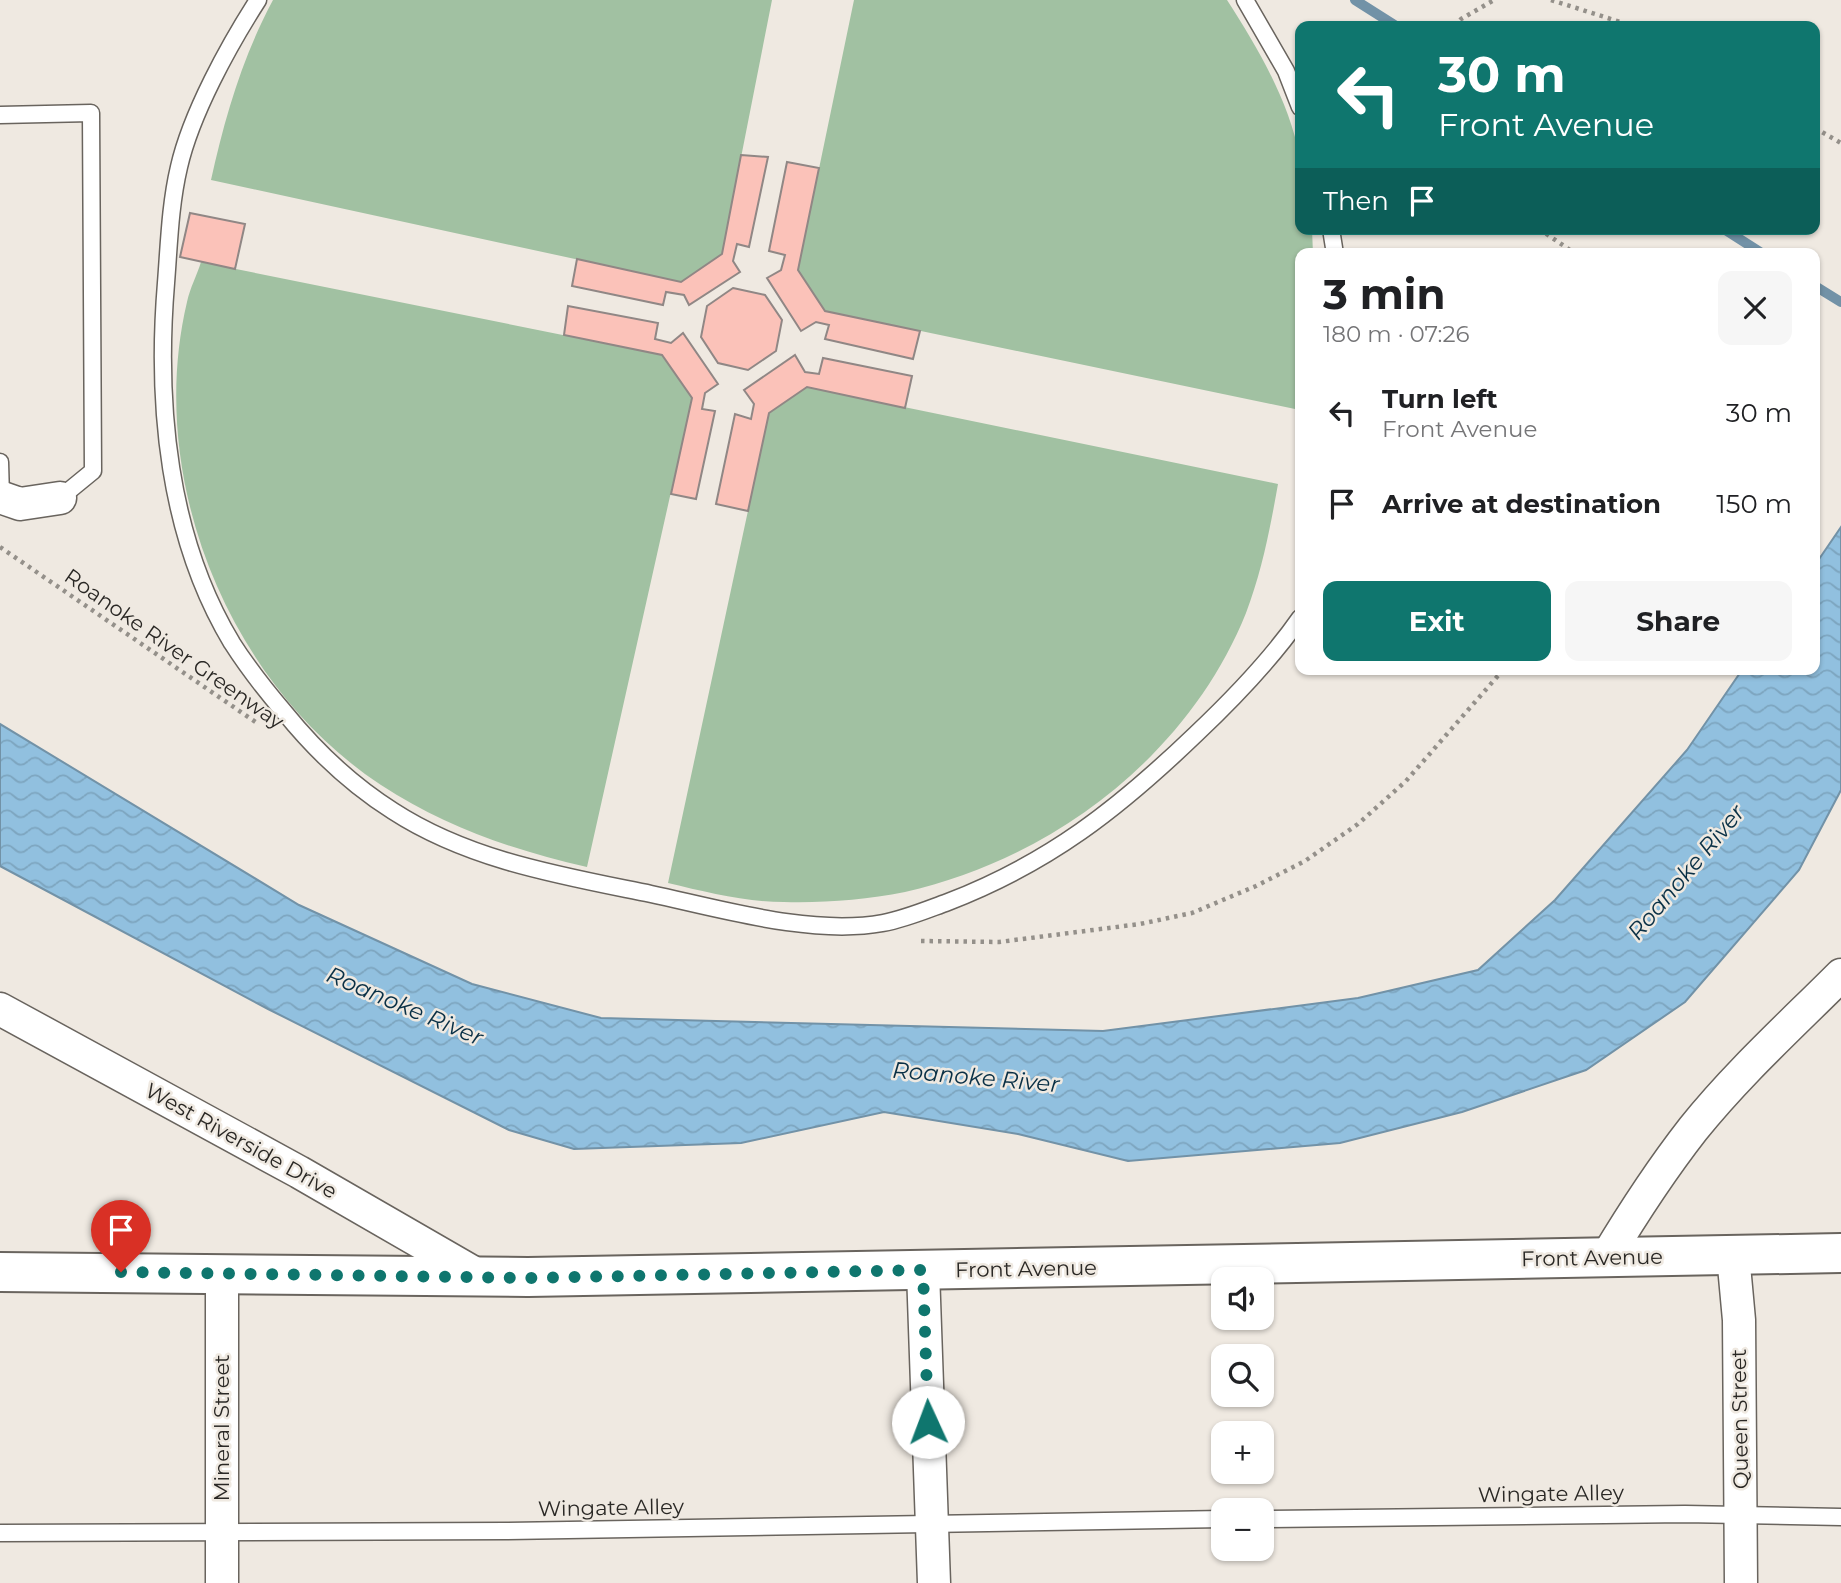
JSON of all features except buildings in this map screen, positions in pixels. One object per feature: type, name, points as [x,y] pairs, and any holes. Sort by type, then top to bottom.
[{"type":"street","points":[[1,497],[20,504],[60,498]]},
{"type":"street","points":[[1606,1258],[1647,1190],[1695,1127],[1737,1080],[1841,975]]},
{"type":"street","name":"West Riverside Drive","points":[[0,1009],[299,1172],[481,1277]]},
{"type":"street","name":"Front Avenue","points":[[0,1272],[481,1277],[1841,1253]]},
{"type":"street","name":"Queen Street","points":[[1733,1255],[1739,1320],[1741,1583]]},
{"type":"street","points":[[923,1270],[934,1583]]},
{"type":"street","name":"Mineral Street","points":[[222,1273],[222,1583]]},
{"type":"lane","points":[[258,0],[238,31],[194,124],[180,162],[173,195],[163,346],[167,436],[173,483],[185,530],[213,606],[250,669],[315,748],[393,811],[455,843],[490,857],[600,883],[784,921],[862,926],[887,923],[999,882],[1066,844],[1094,824],[1177,753],[1229,703],[1261,669],[1295,625]]},
{"type":"lane","points":[[1245,0],[1286,71],[1295,94]]},
{"type":"lane","points":[[0,115],[91,113],[93,471],[60,498]]},
{"type":"lane","points":[[0,462],[1,497]]},
{"type":"lane","name":"Wingate Alley","points":[[1274,1519],[1685,1514],[1841,1517]]},
{"type":"lane","name":"Wingate Alley","points":[[0,1533],[506,1531],[1211,1519]]},
{"type":"path","points":[[1459,21],[1494,0]]},
{"type":"path","points":[[1551,0],[1617,21]]},
{"type":"path","points":[[1820,131],[1841,143]]},
{"type":"path","points":[[1548,235],[1567,248]]},
{"type":"path","name":"Roanoke River Greenway","points":[[0,547],[260,725]]},
{"type":"path","points":[[910,941],[999,942],[1140,924],[1192,913],[1256,886],[1305,861],[1358,824],[1406,781],[1499,675]]},
{"type":"green space","points":[[273,0],[772,0],[722,254],[681,282],[211,180],[236,88],[252,44]]},
{"type":"green space","points":[[854,0],[1227,0],[1261,56],[1288,116],[1295,137],[1295,235],[1312,235],[1313,248],[1295,248],[1295,409],[825,311],[798,270]]},
{"type":"green space","points":[[201,262],[662,355],[692,398],[587,867],[506,845],[480,835],[430,813],[381,785],[327,743],[281,692],[242,635],[211,572],[190,506],[178,438],[177,369],[187,302]]},
{"type":"green space","points":[[807,387],[1278,484],[1265,550],[1252,597],[1221,664],[1189,712],[1152,755],[1110,793],[1063,827],[1013,854],[960,876],[905,892],[860,899],[769,902],[668,883],[769,413]]},
{"type":"water","name":"Roanoke River","points":[[1841,527],[1841,790],[1799,870],[1685,1002],[1586,1070],[1462,1112],[1340,1143],[1128,1161],[1018,1134],[884,1112],[741,1143],[574,1149],[509,1130],[268,1009],[0,866],[0,724],[299,905],[472,984],[601,1018],[1103,1031],[1358,998],[1478,970],[1555,900],[1687,750],[1739,675],[1820,675],[1820,558]]},
{"type":"waterway","points":[[1355,0],[1388,21]]},
{"type":"waterway","points":[[1733,235],[1754,248]]},
{"type":"waterway","points":[[1820,289],[1841,302]]},
{"type":"route","points":[[121,1272],[528,1278],[923,1270],[928,1422]]}]
